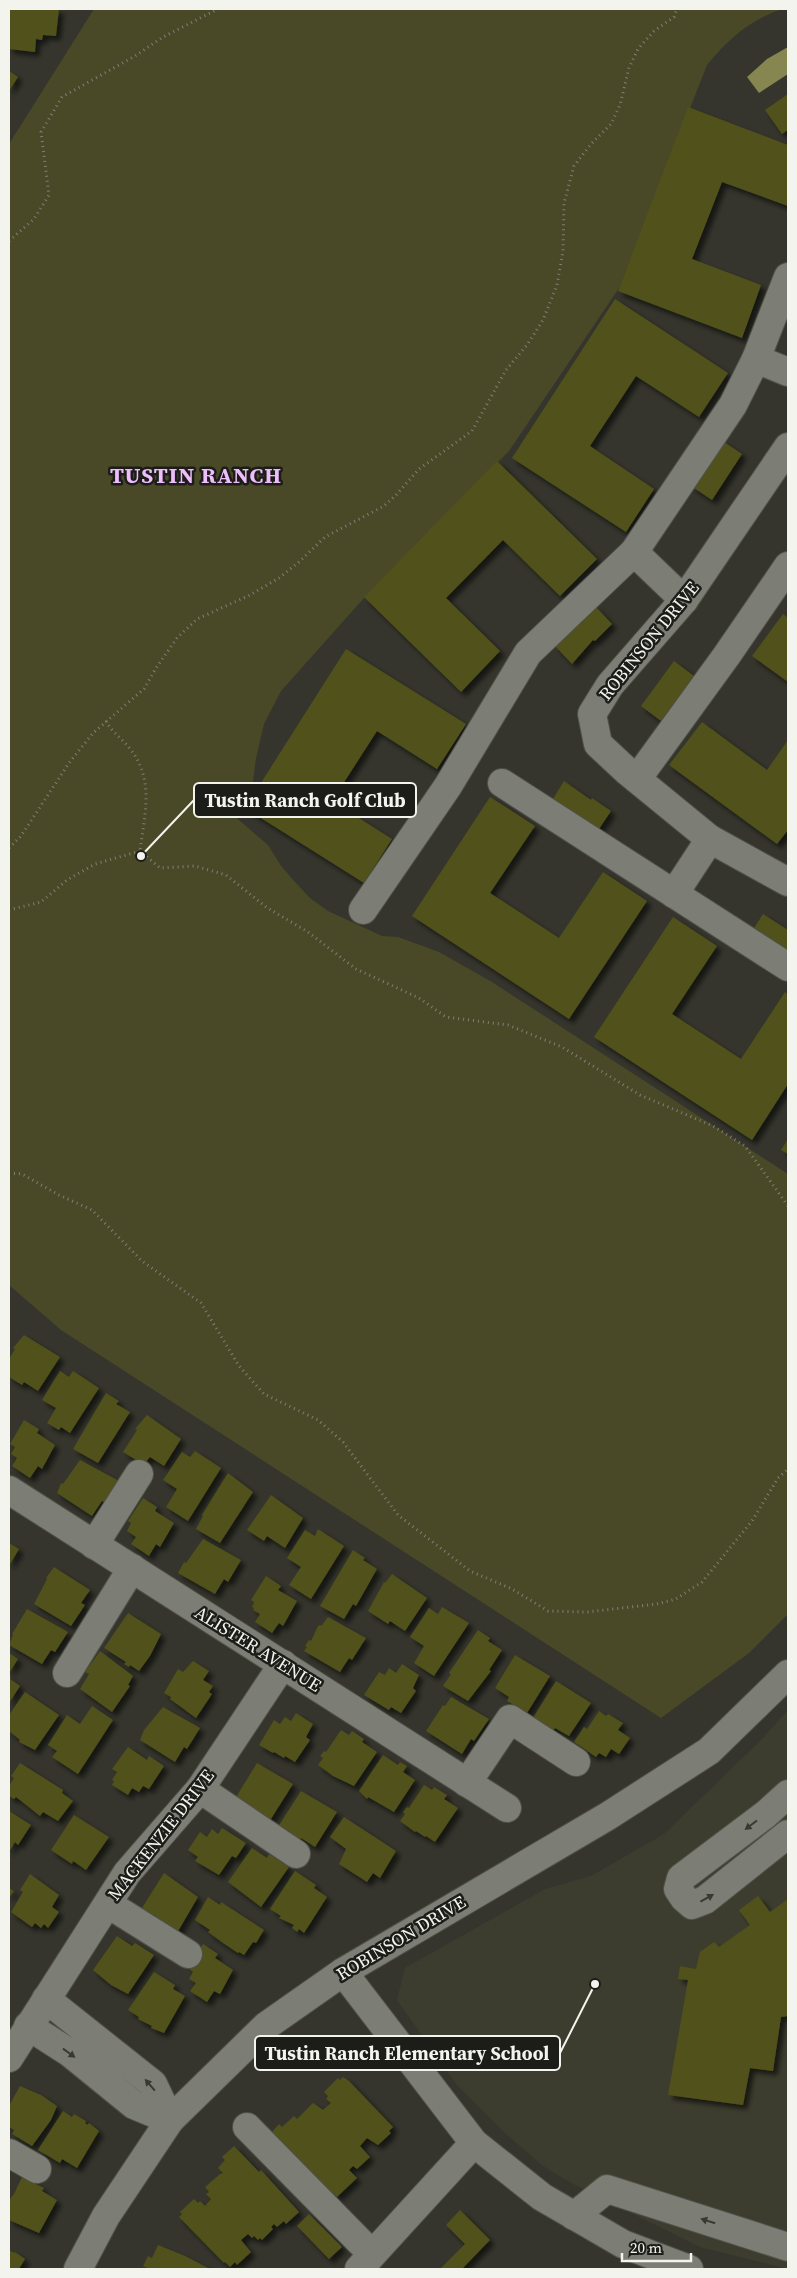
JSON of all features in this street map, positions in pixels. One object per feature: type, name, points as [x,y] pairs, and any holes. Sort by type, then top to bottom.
[{"type":"street","points":[[363,910],[448,786],[528,653],[634,552],[733,405],[756,359],[788,277]]},
{"type":"street","points":[[756,359],[788,372]]},
{"type":"street","name":"ROBINSON DRIVE","points":[[788,447],[684,600],[610,685],[592,714],[598,744],[637,780],[710,838],[788,882]]},
{"type":"street","points":[[634,552],[684,600]]},
{"type":"street","points":[[637,780],[788,566]]},
{"type":"street","points":[[502,783],[788,967]]},
{"type":"street","points":[[674,894],[710,838]]},
{"type":"street","points":[[94,1545],[139,1474]]},
{"type":"street","name":"ALISTER AVENUE","points":[[9,1490],[507,1808]]},
{"type":"street","points":[[67,1673],[132,1568]]},
{"type":"street","name":"MACKENZIE DRIVE","points":[[9,2058],[127,1873],[200,1789],[282,1664]]},
{"type":"street","name":"ROBINSON DRIVE","points":[[78,2269],[106,2216],[170,2120],[266,2026],[343,1972],[608,1816],[708,1751],[788,1674]]},
{"type":"street","points":[[467,1783],[501,1713],[576,1762]]},
{"type":"street","points":[[200,1789],[296,1854]]},
{"type":"street","points":[[788,1794],[766,1814],[681,1878],[678,1889],[692,1905],[705,1900],[788,1834]]},
{"type":"street","points":[[108,1904],[188,1954]]},
{"type":"street","points":[[343,1972],[474,2143],[542,2197],[574,2216],[623,2244],[689,2269]]},
{"type":"street","points":[[46,1999],[153,2084],[170,2120]]},
{"type":"street","points":[[28,2026],[70,2053],[134,2105],[170,2120]]},
{"type":"street","points":[[247,2128],[365,2262],[474,2143]]},
{"type":"street","points":[[9,2153],[37,2169]]},
{"type":"street","points":[[574,2216],[607,2189],[788,2247]]},
{"type":"path","points":[[9,241],[34,219],[49,195],[41,132],[62,96],[218,9]]},
{"type":"path","points":[[9,848],[21,836],[69,763],[106,721],[144,690],[156,668],[177,638],[197,619],[248,596],[279,578],[325,537],[384,506],[396,495],[418,468],[472,431],[506,370],[527,345],[543,320],[557,285],[563,251],[564,203],[574,166],[591,144],[611,124],[620,105],[628,68],[638,48],[654,31],[674,17],[677,9]]},
{"type":"path","points":[[106,721],[113,734],[132,750],[143,774],[148,800],[140,851]]},
{"type":"path","points":[[9,910],[41,902],[67,880],[95,864],[140,851]]},
{"type":"path","points":[[140,851],[160,868],[195,866],[226,875],[266,908],[308,932],[356,969],[419,998],[446,1017],[508,1025],[526,1032],[562,1047],[640,1095],[713,1126],[745,1146],[788,1206]]},
{"type":"path","points":[[9,1173],[22,1174],[59,1195],[92,1210],[142,1261],[201,1303],[239,1366],[264,1394],[318,1420],[343,1442],[398,1515],[470,1571],[512,1589],[548,1611],[587,1612],[656,1604],[676,1599],[702,1582],[752,1521],[778,1478],[788,1469]]},
{"type":"shaded area","points":[[94,9],[782,9],[770,13],[740,31],[707,65],[619,288],[509,451],[372,589],[281,691],[264,724],[256,758],[253,782],[232,814],[268,845],[281,866],[296,883],[310,898],[328,911],[382,936],[398,937],[439,952],[492,982],[788,1174],[788,1614],[749,1653],[661,1718],[61,1330],[9,1285],[9,144]]},
{"type":"shaded area","points":[[788,47],[788,74],[759,93],[747,77],[767,59]]},
{"type":"shaded area","points":[[788,1710],[788,2269],[700,2247],[571,2183],[543,2166],[505,2133],[457,2085],[397,2000],[405,1968],[545,1889],[591,1876],[664,1834],[760,1741]]},
{"type":"building","points":[[9,9],[59,9],[56,36],[43,35],[42,40],[36,39],[35,52],[9,49]]},
{"type":"building","points":[[9,71],[18,77],[9,91]]},
{"type":"building","points":[[788,94],[788,130],[782,134],[765,110]]},
{"type":"building","points":[[688,107],[788,145],[788,206],[722,182],[692,259],[761,285],[742,338],[618,291]]},
{"type":"building","points":[[615,299],[728,373],[699,417],[636,376],[590,446],[654,489],[626,532],[512,458]]},
{"type":"building","points":[[721,440],[742,454],[712,500],[691,486]]},
{"type":"building","points":[[497,461],[597,559],[560,596],[503,540],[446,598],[500,651],[461,692],[364,597]]},
{"type":"building","points":[[595,606],[612,624],[595,641],[593,640],[572,664],[555,646]]},
{"type":"building","points":[[783,614],[788,618],[788,682],[752,656]]},
{"type":"building","points":[[346,649],[466,724],[437,769],[377,731],[332,801],[392,839],[364,883],[245,808]]},
{"type":"building","points":[[674,661],[694,676],[661,721],[641,706]]},
{"type":"building","points":[[702,722],[767,770],[788,740],[788,830],[777,844],[669,765]]},
{"type":"building","points":[[564,781],[611,811],[597,832],[551,802]]},
{"type":"building","points":[[490,797],[535,826],[490,893],[559,938],[603,872],[647,901],[569,1019],[412,916]]},
{"type":"building","points":[[763,914],[788,930],[788,961],[749,936]]},
{"type":"building","points":[[673,917],[717,946],[672,1014],[741,1059],[785,992],[788,995],[788,1084],[752,1140],[594,1037]]},
{"type":"building","points":[[788,1139],[788,1154],[781,1150]]},
{"type":"building","points":[[24,1335],[60,1357],[38,1391],[24,1382],[22,1385],[9,1377],[9,1359],[15,1349],[13,1348]]},
{"type":"building","points":[[60,1371],[69,1377],[73,1371],[99,1388],[70,1433],[61,1427],[59,1430],[47,1423],[56,1408],[42,1400]]},
{"type":"building","points":[[106,1393],[119,1401],[116,1404],[130,1412],[98,1463],[73,1449]]},
{"type":"building","points":[[147,1415],[181,1439],[164,1466],[150,1457],[146,1462],[143,1460],[141,1463],[123,1452],[137,1430],[135,1429]]},
{"type":"building","points":[[24,1420],[39,1429],[37,1433],[55,1445],[42,1469],[38,1466],[30,1478],[12,1466],[17,1458],[11,1454],[15,1447],[10,1444]]},
{"type":"building","points":[[195,1451],[221,1468],[188,1521],[166,1507],[177,1489],[163,1480],[182,1452],[190,1457]]},
{"type":"building","points":[[80,1460],[119,1481],[106,1503],[102,1501],[92,1516],[57,1493],[61,1483],[63,1484]]},
{"type":"building","points":[[228,1473],[253,1492],[220,1543],[196,1529],[202,1515]]},
{"type":"building","points":[[271,1495],[303,1518],[285,1548],[267,1536],[264,1541],[247,1530]]},
{"type":"building","points":[[143,1498],[157,1507],[155,1511],[174,1523],[160,1547],[156,1544],[149,1556],[131,1544],[136,1537],[127,1531],[131,1523],[128,1521]]},
{"type":"building","points":[[318,1529],[344,1546],[311,1599],[289,1585],[301,1567],[287,1558],[305,1530],[315,1536]]},
{"type":"building","points":[[203,1539],[241,1560],[228,1582],[224,1579],[215,1594],[178,1573],[184,1562],[186,1563]]},
{"type":"building","points":[[9,1543],[19,1549],[9,1566]]},
{"type":"building","points":[[353,1550],[365,1558],[363,1560],[377,1569],[356,1606],[353,1604],[344,1619],[320,1606]]},
{"type":"building","points":[[54,1567],[90,1590],[81,1603],[85,1605],[71,1626],[34,1604],[46,1578]]},
{"type":"building","points":[[392,1574],[427,1598],[405,1631],[390,1621],[388,1624],[368,1611],[384,1582]]},
{"type":"building","points":[[266,1576],[281,1586],[278,1590],[297,1601],[283,1626],[279,1623],[272,1633],[255,1622],[260,1614],[253,1610],[254,1602],[251,1600]]},
{"type":"building","points":[[442,1607],[469,1623],[434,1676],[414,1663],[424,1646],[410,1637],[429,1608],[438,1614]]},
{"type":"building","points":[[27,1609],[68,1632],[55,1652],[51,1650],[42,1664],[9,1645],[12,1634]]},
{"type":"building","points":[[128,1613],[161,1634],[150,1656],[139,1671],[130,1665],[129,1667],[124,1664],[126,1662],[104,1648]]},
{"type":"building","points":[[328,1617],[366,1638],[352,1660],[349,1658],[340,1672],[304,1651],[307,1647],[305,1646],[309,1640],[311,1641],[318,1626],[322,1625]]},
{"type":"building","points":[[478,1630],[490,1638],[488,1641],[502,1650],[489,1670],[491,1671],[468,1701],[443,1686],[451,1674],[449,1673]]},
{"type":"building","points":[[100,1651],[133,1676],[128,1685],[130,1686],[112,1712],[80,1689],[89,1674],[85,1672]]},
{"type":"building","points":[[9,1653],[18,1659],[9,1673]]},
{"type":"building","points":[[515,1655],[550,1676],[527,1713],[507,1701],[509,1697],[495,1688]]},
{"type":"building","points":[[193,1661],[209,1671],[203,1680],[213,1686],[209,1692],[212,1694],[196,1718],[164,1693],[178,1669],[183,1672]]},
{"type":"building","points":[[402,1664],[419,1675],[413,1688],[416,1691],[401,1713],[391,1707],[389,1710],[364,1695],[379,1672],[385,1675],[389,1668],[396,1673]]},
{"type":"building","points":[[9,1675],[10,1679],[20,1686],[9,1703]]},
{"type":"building","points":[[556,1681],[591,1703],[569,1736],[555,1728],[553,1731],[533,1718]]},
{"type":"building","points":[[25,1692],[59,1715],[35,1750],[19,1742],[20,1740],[9,1731],[9,1715]]},
{"type":"building","points":[[451,1697],[489,1719],[474,1741],[471,1739],[462,1754],[426,1731],[443,1705],[445,1706]]},
{"type":"building","points":[[92,1706],[113,1720],[78,1774],[52,1757],[57,1751],[48,1745],[67,1715],[80,1724]]},
{"type":"building","points":[[163,1707],[200,1728],[187,1749],[184,1747],[175,1762],[140,1740],[144,1730]]},
{"type":"building","points":[[599,1711],[623,1723],[618,1730],[630,1738],[619,1754],[611,1749],[606,1757],[599,1753],[596,1757],[574,1742],[584,1727],[587,1729]]},
{"type":"building","points":[[296,1713],[313,1724],[306,1737],[310,1740],[295,1762],[259,1745],[274,1720],[280,1724],[285,1717],[291,1721]]},
{"type":"building","points":[[341,1730],[349,1735],[352,1731],[364,1739],[362,1742],[377,1752],[354,1786],[333,1776],[318,1765],[323,1758],[320,1756],[324,1751],[326,1752]]},
{"type":"building","points":[[128,1747],[147,1760],[149,1756],[164,1766],[149,1789],[143,1786],[139,1792],[132,1788],[128,1795],[112,1785],[114,1781],[112,1780],[117,1772],[112,1769]]},
{"type":"building","points":[[383,1755],[398,1765],[400,1762],[407,1766],[403,1772],[415,1780],[394,1812],[368,1797],[367,1799],[359,1791]]},
{"type":"building","points":[[20,1763],[63,1790],[62,1793],[73,1801],[58,1821],[43,1812],[40,1816],[16,1797],[14,1799],[9,1796],[9,1786],[14,1778],[11,1776]]},
{"type":"building","points":[[257,1763],[293,1784],[269,1822],[249,1809],[251,1806],[236,1797]]},
{"type":"building","points":[[424,1785],[432,1790],[434,1787],[447,1795],[444,1799],[458,1808],[435,1842],[415,1832],[400,1821],[405,1814],[403,1812],[407,1807],[409,1808]]},
{"type":"building","points":[[301,1791],[337,1812],[315,1847],[301,1838],[299,1841],[278,1827]]},
{"type":"building","points":[[9,1811],[31,1825],[18,1845],[15,1842],[9,1852]]},
{"type":"building","points":[[74,1815],[109,1837],[86,1870],[73,1861],[72,1864],[51,1850]]},
{"type":"building","points":[[344,1817],[396,1851],[380,1878],[373,1873],[367,1882],[339,1864],[346,1849],[330,1837]]},
{"type":"building","points":[[222,1828],[246,1843],[236,1858],[232,1856],[219,1875],[195,1861],[198,1857],[188,1850],[200,1832],[207,1837],[212,1829],[218,1834]]},
{"type":"building","points":[[252,1848],[267,1858],[269,1854],[289,1867],[261,1907],[228,1882]]},
{"type":"building","points":[[295,1871],[316,1885],[314,1888],[327,1897],[304,1933],[299,1929],[297,1932],[292,1928],[294,1925],[279,1918],[281,1916],[270,1909]]},
{"type":"building","points":[[164,1873],[198,1897],[177,1933],[155,1920],[157,1917],[142,1908]]},
{"type":"building","points":[[30,1874],[59,1895],[52,1907],[59,1912],[48,1928],[44,1924],[41,1928],[35,1923],[32,1927],[11,1912],[23,1892],[20,1890]]},
{"type":"building","points":[[9,1888],[14,1891],[9,1898]]},
{"type":"building","points":[[758,1896],[770,1912],[788,1899],[788,2016],[781,2017],[773,2071],[750,2068],[743,2105],[668,2095],[688,1980],[678,1979],[680,1966],[696,1969],[700,1952],[714,1942],[719,1947],[750,1925],[739,1910]]},
{"type":"building","points":[[208,1897],[220,1905],[221,1902],[264,1930],[256,1943],[253,1942],[244,1955],[223,1943],[208,1932],[210,1930],[195,1920]]},
{"type":"building","points":[[117,1936],[132,1946],[135,1943],[154,1955],[128,1994],[111,1985],[93,1970]]},
{"type":"building","points":[[203,1944],[218,1954],[215,1958],[233,1970],[220,1994],[214,1991],[207,2002],[190,1991],[196,1983],[189,1979],[193,1972],[188,1968]]},
{"type":"building","points":[[154,1972],[175,1985],[173,1989],[185,1996],[164,2033],[151,2028],[152,2026],[138,2019],[139,2017],[128,2010]]},
{"type":"building","points":[[343,2077],[393,2127],[389,2131],[391,2133],[378,2145],[367,2138],[360,2146],[370,2157],[357,2169],[353,2166],[349,2170],[357,2178],[337,2197],[272,2132],[279,2124],[282,2127],[294,2116],[297,2119],[313,2103],[323,2110],[331,2103],[326,2099],[328,2096],[324,2092],[338,2078],[340,2080]]},
{"type":"building","points":[[20,2086],[41,2095],[57,2106],[51,2120],[32,2146],[12,2134],[14,2130],[9,2127],[9,2106]]},
{"type":"building","points":[[63,2111],[72,2117],[74,2114],[99,2131],[77,2168],[62,2159],[60,2163],[38,2150]]},
{"type":"building","points":[[234,2146],[259,2172],[261,2170],[299,2212],[286,2224],[284,2221],[277,2227],[274,2224],[271,2227],[273,2229],[262,2240],[260,2238],[258,2240],[254,2236],[252,2238],[248,2234],[241,2240],[251,2252],[237,2265],[235,2262],[230,2267],[179,2217],[182,2214],[180,2212],[194,2199],[198,2203],[200,2201],[205,2206],[211,2199],[206,2194],[209,2192],[205,2187],[223,2173],[218,2168],[225,2160],[222,2157]]},
{"type":"building","points":[[22,2177],[44,2188],[42,2191],[57,2200],[39,2233],[9,2220],[9,2198],[14,2194]]},
{"type":"building","points":[[460,2210],[490,2240],[462,2269],[440,2269],[465,2244],[446,2225]]},
{"type":"building","points":[[309,2214],[342,2247],[329,2259],[297,2226]]},
{"type":"building","points":[[158,2245],[210,2269],[149,2269],[143,2266],[148,2256],[152,2258]]},
{"type":"building","points":[[9,2250],[25,2259],[19,2269],[9,2269]]},
{"type":"place","name":"Tustin Ranch Golf Club","points":[[141,856]]},
{"type":"place","name":"Tustin Ranch Elementary School","points":[[595,1984]]},
{"type":"district","name":"TUSTIN RANCH","points":[[196,475]]}]
